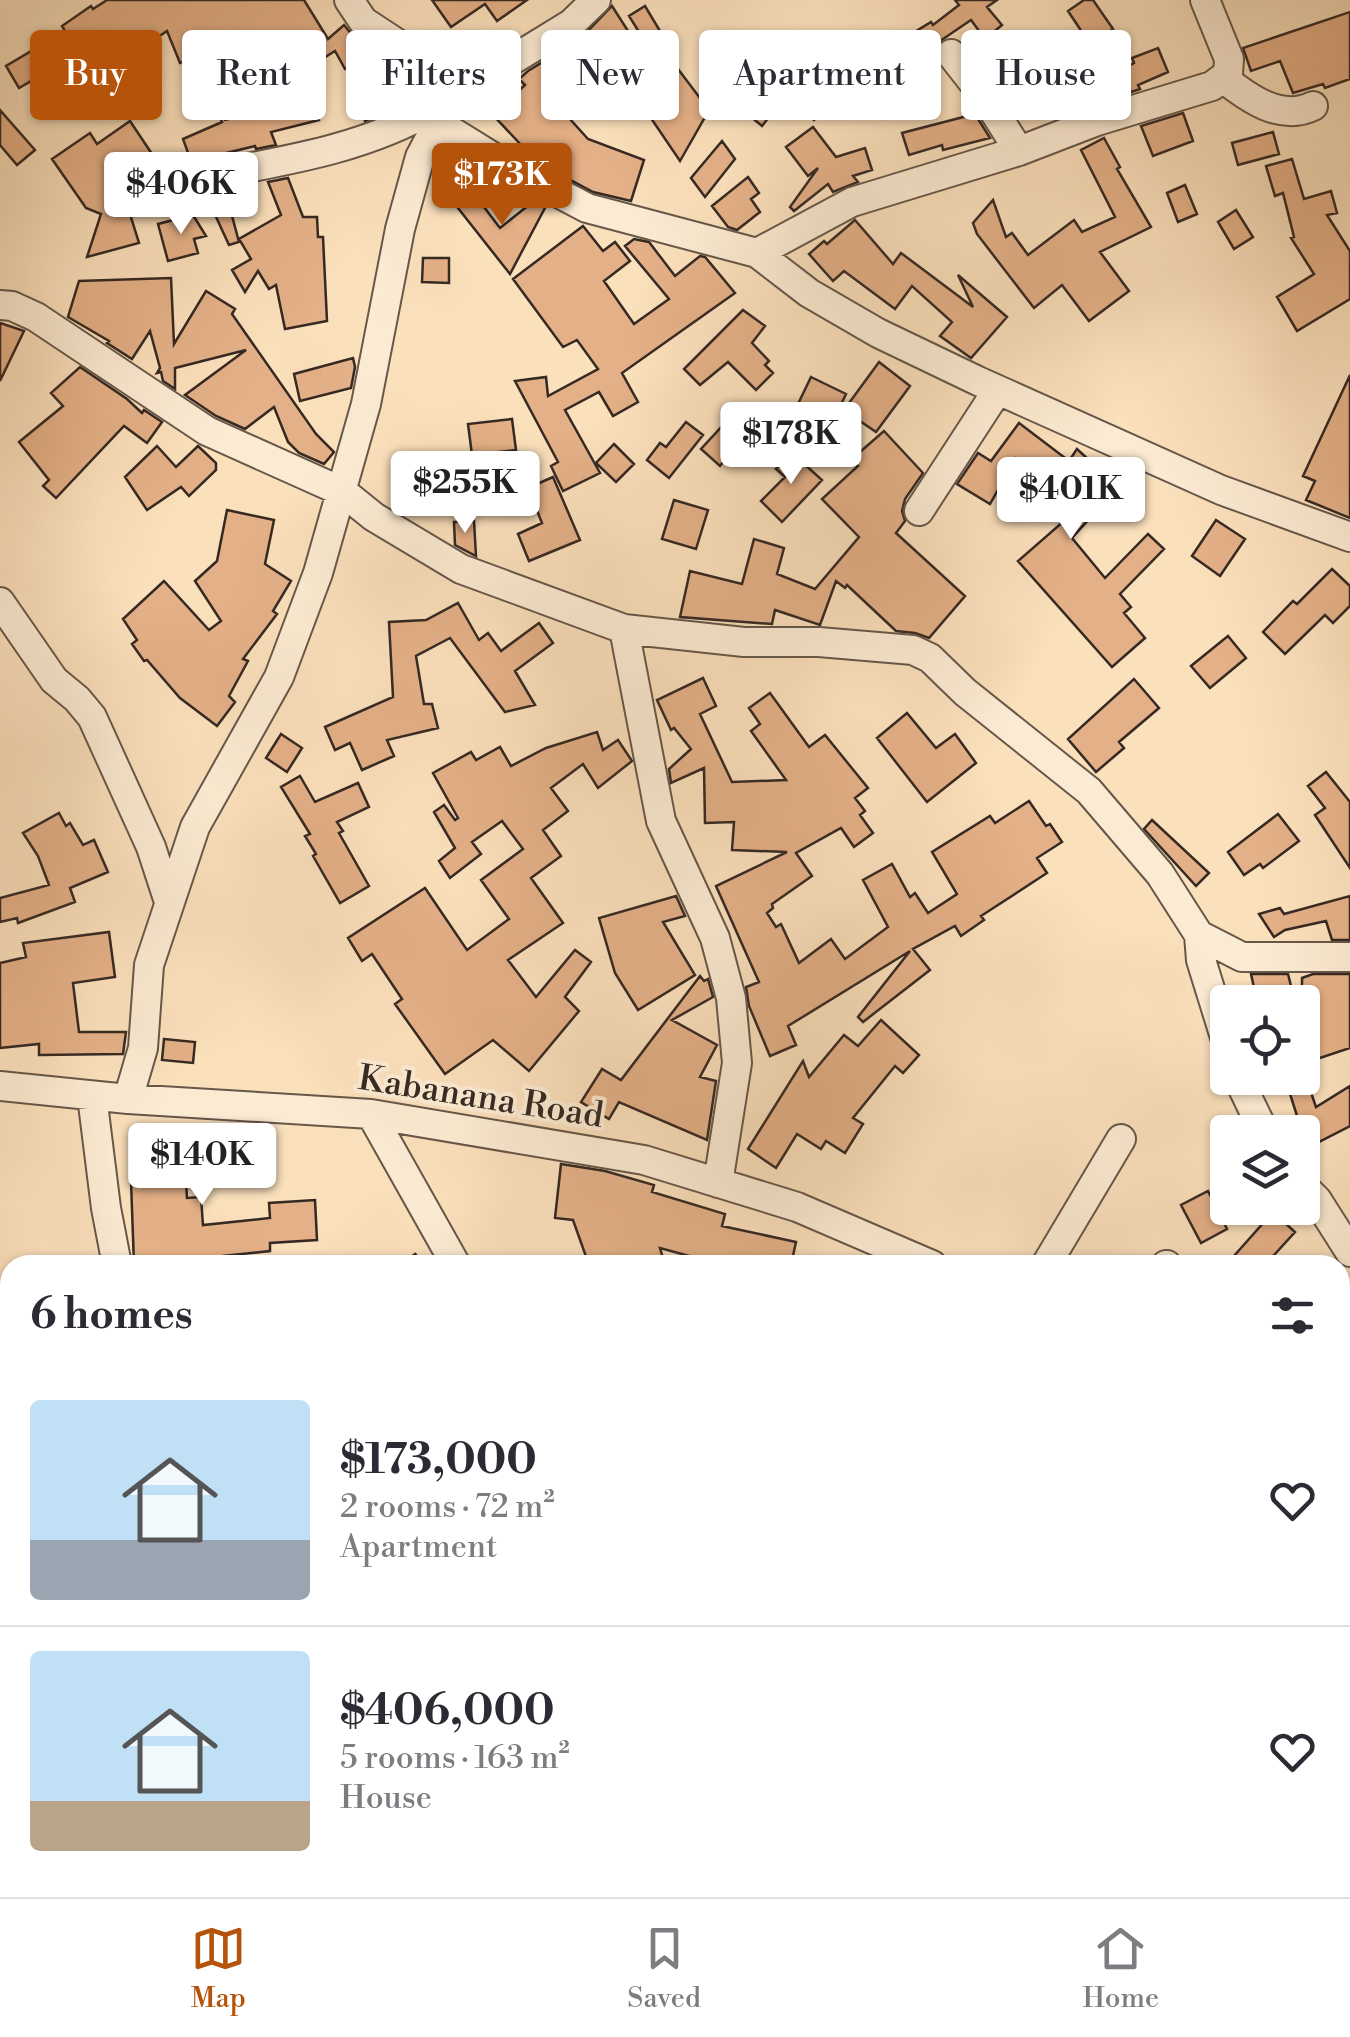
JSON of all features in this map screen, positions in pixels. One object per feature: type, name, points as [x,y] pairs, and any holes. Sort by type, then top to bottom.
[{"type":"street","points":[[348,0],[364,21],[378,30]]},
{"type":"street","points":[[521,58],[571,24],[596,0]]},
{"type":"street","points":[[756,253],[852,202],[1212,86],[1228,74],[1228,59],[1205,0]]},
{"type":"street","points":[[951,54],[1020,151]]},
{"type":"street","points":[[1223,78],[1266,106],[1300,112],[1313,106]]},
{"type":"street","points":[[205,176],[320,154],[423,120]]},
{"type":"street","points":[[128,1099],[143,1048],[148,965],[196,827],[279,677],[318,572],[366,404],[400,229],[434,120]]},
{"type":"street","points":[[442,120],[509,167],[588,208],[756,253],[810,293],[878,333],[997,390],[1221,490],[1350,537]]},
{"type":"street","points":[[0,305],[36,317],[206,430],[343,492],[374,517],[461,569],[624,629],[744,642],[820,642],[913,650],[930,658],[966,692],[1090,791],[1160,874],[1199,935],[1201,960],[1210,989]]},
{"type":"street","points":[[919,512],[997,390]]},
{"type":"street","points":[[0,602],[54,680],[78,699],[92,717],[151,847],[169,902]]},
{"type":"street","points":[[624,629],[660,821],[715,938],[730,998],[738,1064],[718,1184]]},
{"type":"street","points":[[1199,935],[1242,957],[1350,956]]},
{"type":"street","name":"Kabanana Road","points":[[0,1086],[128,1099],[371,1114],[644,1160],[797,1207],[909,1255]]},
{"type":"street","points":[[92,1096],[115,1255]]},
{"type":"street","points":[[371,1114],[450,1255]]},
{"type":"street","points":[[1052,1255],[1120,1139]]},
{"type":"street","points":[[1320,1203],[1350,1252]]},
{"type":"building","points":[[107,0],[304,0],[322,30],[182,30],[180,63],[167,31],[162,34],[162,30],[64,30],[62,26],[91,6],[93,9]]},
{"type":"building","points":[[432,0],[527,0],[497,21],[485,4],[451,27]]},
{"type":"building","points":[[955,0],[997,0],[987,7],[1002,25],[996,30],[978,30],[971,20],[941,40],[941,30],[918,30],[931,22],[933,25],[959,5]]},
{"type":"building","points":[[1084,0],[1093,0],[1113,29],[1081,30],[1068,11]]},
{"type":"building","points":[[612,6],[627,30],[589,30]]},
{"type":"building","points":[[645,6],[659,30],[638,30],[629,16]]},
{"type":"building","points":[[1350,12],[1350,79],[1293,93],[1280,61],[1251,71],[1243,48]]},
{"type":"building","points":[[344,25],[348,30],[346,69],[335,51],[326,57],[326,36],[328,39]]},
{"type":"building","points":[[1158,48],[1168,72],[1131,92],[1132,58]]},
{"type":"building","points":[[30,52],[30,82],[19,88],[6,66]]},
{"type":"building","points":[[541,63],[541,120],[571,120],[588,139],[644,160],[631,201],[593,192],[537,162],[498,120],[521,120],[521,89],[525,85],[521,77]]},
{"type":"building","points":[[679,70],[699,97],[699,120],[703,120],[680,161],[652,120],[679,120]]},
{"type":"building","points":[[0,110],[35,150],[17,165],[0,145]]},
{"type":"building","points":[[1183,113],[1193,141],[1153,156],[1141,126]]},
{"type":"building","points":[[961,118],[979,120],[990,138],[943,150],[942,145],[909,155],[902,133]]},
{"type":"building","points":[[319,120],[271,132],[276,145],[256,149],[255,146],[192,164],[183,139],[222,122]]},
{"type":"building","points":[[130,121],[164,172],[125,198],[139,243],[87,257],[101,214],[86,208],[52,159],[90,133],[97,144]]},
{"type":"building","points":[[813,127],[836,157],[865,148],[872,170],[853,176],[858,182],[833,192],[828,184],[794,211],[790,207],[818,168],[808,176],[786,147]]},
{"type":"building","points":[[1273,132],[1279,154],[1238,165],[1232,143]]},
{"type":"building","points":[[1104,138],[1151,227],[1100,252],[1129,291],[1089,321],[1062,285],[1034,308],[977,234],[973,223],[993,200],[1006,237],[1012,233],[1028,255],[1074,220],[1082,232],[1115,217],[1081,150]]},
{"type":"building","points":[[722,141],[735,159],[705,197],[691,178]]},
{"type":"building","points":[[1292,159],[1304,199],[1331,191],[1337,213],[1327,215],[1350,251],[1350,299],[1297,331],[1277,297],[1314,274],[1291,238],[1294,237],[1283,193],[1275,196],[1266,166]]},
{"type":"building","points":[[748,177],[759,193],[751,199],[760,212],[737,230],[728,227],[712,206]]},
{"type":"building","points":[[288,178],[303,217],[317,217],[318,237],[323,237],[327,321],[285,329],[276,285],[269,289],[258,271],[245,292],[232,270],[251,259],[239,239],[281,215],[268,182]]},
{"type":"building","points":[[1185,185],[1197,214],[1178,222],[1167,193]]},
{"type":"building","points":[[225,190],[239,242],[229,245],[205,193]]},
{"type":"building","points":[[471,190],[500,228],[535,200],[546,206],[510,274],[454,203]]},
{"type":"building","points":[[1236,210],[1253,237],[1234,249],[1218,222]]},
{"type":"building","points":[[193,215],[206,236],[194,239],[198,253],[168,261],[158,224]]},
{"type":"building","points":[[855,220],[893,264],[901,253],[973,307],[958,275],[1007,317],[971,358],[940,336],[952,322],[912,286],[895,309],[844,271],[833,281],[809,254]]},
{"type":"building","points":[[583,226],[603,251],[615,242],[630,261],[604,281],[634,324],[669,299],[625,246],[634,239],[649,242],[675,276],[700,256],[705,257],[735,293],[622,373],[638,402],[613,416],[599,392],[565,410],[600,473],[563,491],[551,466],[558,462],[515,381],[546,377],[548,396],[598,369],[577,340],[563,347],[513,279]]},
{"type":"building","points":[[423,258],[449,258],[449,283],[422,282]]},
{"type":"building","points":[[171,278],[174,344],[206,291],[235,309],[232,314],[316,434],[334,452],[324,464],[299,453],[288,442],[274,407],[245,429],[185,395],[246,350],[175,368],[175,389],[163,381],[161,372],[157,373],[160,368],[150,331],[132,359],[68,317],[79,281]]},
{"type":"building","points":[[743,310],[765,326],[752,343],[769,361],[765,365],[773,373],[756,390],[728,362],[700,385],[684,369]]},
{"type":"building","points":[[0,323],[24,331],[0,381]]},
{"type":"building","points":[[353,358],[351,388],[300,401],[294,374]]},
{"type":"building","points":[[879,362],[910,386],[876,432],[844,410]]},
{"type":"building","points":[[80,367],[142,413],[144,410],[162,422],[147,443],[124,426],[56,498],[43,486],[49,480],[19,442],[63,406],[51,393]]},
{"type":"building","points":[[1350,375],[1350,518],[1306,500],[1315,481],[1303,476]]},
{"type":"building","points":[[811,377],[846,394],[837,413],[828,408],[790,441],[775,424],[798,404]]},
{"type":"building","points":[[738,409],[754,423],[720,466],[701,449]]},
{"type":"building","points":[[512,419],[516,450],[472,455],[468,424]]},
{"type":"building","points":[[686,422],[703,435],[669,478],[647,460],[660,443],[666,447]]},
{"type":"building","points":[[1019,423],[1069,461],[1077,449],[1118,487],[1072,538],[1105,578],[1148,534],[1164,549],[1120,594],[1131,607],[1124,613],[1145,638],[1112,667],[1018,561],[1080,507],[1016,458],[990,504],[957,484],[978,453],[991,461]]},
{"type":"building","points":[[884,431],[923,473],[905,499],[905,521],[896,533],[965,596],[929,638],[896,631],[847,585],[845,588],[836,581],[820,625],[775,610],[772,624],[680,617],[690,571],[742,584],[754,539],[784,548],[777,574],[815,589],[859,537],[822,499],[858,466],[852,459]]},
{"type":"building","points":[[614,444],[634,464],[616,482],[596,463]]},
{"type":"building","points":[[157,446],[176,467],[198,446],[216,463],[216,470],[189,496],[181,487],[147,510],[125,477]]},
{"type":"building","points":[[791,452],[822,480],[782,522],[761,501],[785,477],[776,469]]},
{"type":"building","points":[[430,460],[434,484],[405,489],[401,466]]},
{"type":"building","points":[[553,477],[580,540],[529,561],[518,534],[542,523],[528,488]]},
{"type":"building","points":[[674,500],[708,510],[696,549],[662,539]]},
{"type":"building","points":[[227,510],[274,520],[265,564],[291,581],[273,611],[277,614],[243,659],[248,661],[229,696],[235,702],[217,726],[180,698],[144,661],[132,644],[137,640],[123,619],[164,581],[209,630],[221,621],[195,581],[217,561]]},
{"type":"building","points":[[1216,520],[1245,539],[1220,576],[1192,556]]},
{"type":"building","points":[[474,521],[476,556],[455,545],[454,522]]},
{"type":"building","points":[[1332,569],[1350,586],[1350,606],[1333,623],[1325,615],[1285,654],[1263,632]]},
{"type":"building","points":[[458,603],[479,640],[488,633],[501,651],[539,623],[553,643],[515,671],[535,705],[505,712],[450,638],[416,656],[424,704],[432,704],[438,728],[387,740],[394,756],[362,770],[350,743],[335,750],[325,727],[393,697],[389,622],[426,620]]},
{"type":"building","points":[[1228,636],[1246,658],[1210,688],[1191,666]]},
{"type":"building","points":[[703,678],[716,706],[700,714],[732,782],[786,780],[751,731],[760,724],[749,708],[770,693],[809,747],[825,735],[868,788],[855,798],[865,811],[860,815],[873,833],[854,847],[841,828],[796,853],[812,876],[772,904],[767,913],[776,927],[781,924],[799,963],[831,939],[845,959],[888,927],[863,880],[892,864],[910,897],[915,893],[928,913],[957,894],[932,852],[990,816],[995,823],[1029,801],[1062,842],[1037,858],[1047,873],[981,916],[984,920],[961,936],[955,926],[913,949],[930,970],[863,1022],[858,1017],[910,951],[788,1026],[796,1045],[770,1056],[749,1006],[746,987],[759,982],[716,886],[787,852],[732,850],[734,822],[705,823],[704,768],[671,783],[669,769],[691,749],[674,728],[671,730],[657,700]]},
{"type":"building","points":[[1134,679],[1159,708],[1119,742],[1124,748],[1096,772],[1068,739]]},
{"type":"building","points":[[907,713],[936,748],[955,734],[976,763],[927,802],[877,738]]},
{"type":"building","points":[[597,732],[603,750],[618,740],[632,761],[598,788],[583,764],[551,788],[568,811],[543,830],[561,856],[531,878],[563,923],[508,960],[536,997],[575,950],[591,962],[565,997],[579,1011],[529,1071],[493,1040],[445,1074],[395,1004],[402,999],[372,954],[362,961],[348,938],[425,888],[467,950],[509,919],[481,880],[523,849],[502,821],[472,842],[481,854],[450,878],[439,861],[455,848],[434,812],[444,805],[455,820],[458,818],[433,773],[471,752],[476,760],[500,747],[511,766],[546,748]]},
{"type":"building","points":[[281,734],[302,748],[287,772],[266,758]]},
{"type":"building","points":[[1326,772],[1350,802],[1350,868],[1315,815],[1325,808],[1308,786]]},
{"type":"building","points":[[300,776],[315,802],[358,783],[369,807],[337,822],[343,831],[339,833],[369,886],[340,903],[313,856],[316,854],[305,836],[310,834],[281,787]]},
{"type":"building","points":[[59,813],[83,845],[94,840],[108,872],[70,888],[75,902],[18,923],[17,918],[0,922],[0,898],[49,885],[38,856],[23,833]]},
{"type":"building","points":[[1278,814],[1299,841],[1263,868],[1260,864],[1244,875],[1228,852]]},
{"type":"building","points":[[1152,820],[1209,873],[1196,886],[1144,829]]},
{"type":"building","points":[[676,896],[685,916],[663,922],[695,975],[638,1010],[615,973],[599,918]]},
{"type":"building","points":[[1350,896],[1350,940],[1332,940],[1326,921],[1285,930],[1274,937],[1259,914],[1280,908],[1284,914]]},
{"type":"building","points":[[109,932],[115,977],[73,983],[79,1032],[126,1032],[123,1054],[39,1055],[39,1044],[0,1048],[0,963],[26,957],[23,943]]},
{"type":"building","points":[[1251,974],[1288,974],[1291,985],[1253,985]]},
{"type":"building","points":[[1313,974],[1350,974],[1350,1048],[1320,1058],[1320,985],[1302,985],[1302,978]]},
{"type":"building","points":[[700,976],[704,981],[708,979],[713,997],[672,1020],[717,1045],[700,1077],[716,1081],[707,1140],[619,1102],[609,1119],[581,1102],[602,1069],[621,1080]]},
{"type":"building","points":[[881,1020],[919,1055],[903,1073],[895,1066],[853,1118],[863,1124],[845,1153],[826,1141],[821,1149],[797,1134],[776,1168],[748,1149],[803,1061],[809,1077],[844,1035],[858,1046]]},
{"type":"building","points":[[164,1039],[195,1042],[193,1063],[162,1060]]},
{"type":"building","points":[[1350,1086],[1350,1126],[1320,1141],[1320,1115],[1297,1115],[1290,1095],[1312,1095],[1316,1107]]},
{"type":"building","points":[[156,1125],[200,1130],[200,1125],[247,1128],[245,1149],[184,1148],[187,1198],[201,1197],[203,1225],[270,1218],[269,1203],[315,1200],[317,1240],[270,1243],[270,1251],[232,1255],[134,1255],[131,1181],[151,1182]]},
{"type":"building","points":[[561,1164],[654,1185],[652,1192],[725,1214],[722,1226],[796,1242],[793,1255],[686,1255],[660,1248],[662,1255],[585,1255],[573,1220],[555,1218]]},
{"type":"building","points":[[1208,1191],[1210,1225],[1225,1225],[1227,1229],[1201,1243],[1181,1205]]},
{"type":"building","points":[[1261,1225],[1287,1225],[1295,1232],[1274,1255],[1235,1255]]}]
